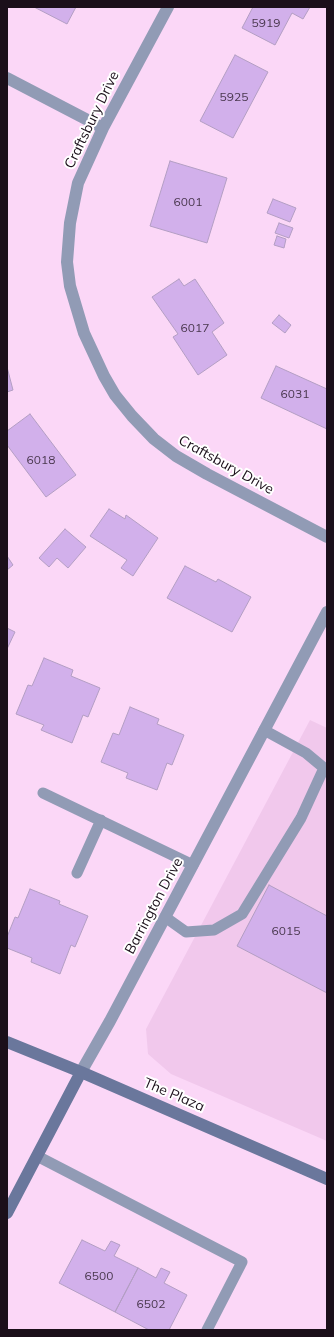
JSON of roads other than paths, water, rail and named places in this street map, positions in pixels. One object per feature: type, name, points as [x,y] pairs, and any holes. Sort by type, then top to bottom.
[{"type":"main road","name":"The Plaza","points":[[7,1042],[81,1072],[327,1179]]},
{"type":"main road","name":"Barrington Drive","points":[[7,1213],[81,1072]]},
{"type":"street","name":"Craftsbury Drive","points":[[168,7],[103,128],[78,182],[70,223],[67,262],[70,286],[84,333],[104,376],[116,395],[132,416],[154,439],[176,456],[327,537]]},
{"type":"street","points":[[7,78],[103,128]]},
{"type":"street","name":"Barrington Drive","points":[[81,1072],[327,612]]},
{"type":"lane","points":[[165,917],[186,932],[214,930],[242,914],[301,818],[324,768],[306,753],[264,730]]},
{"type":"lane","points":[[43,793],[193,865]]},
{"type":"lane","points":[[77,874],[101,820]]},
{"type":"lane","points":[[37,1156],[242,1262],[207,1330]]}]
